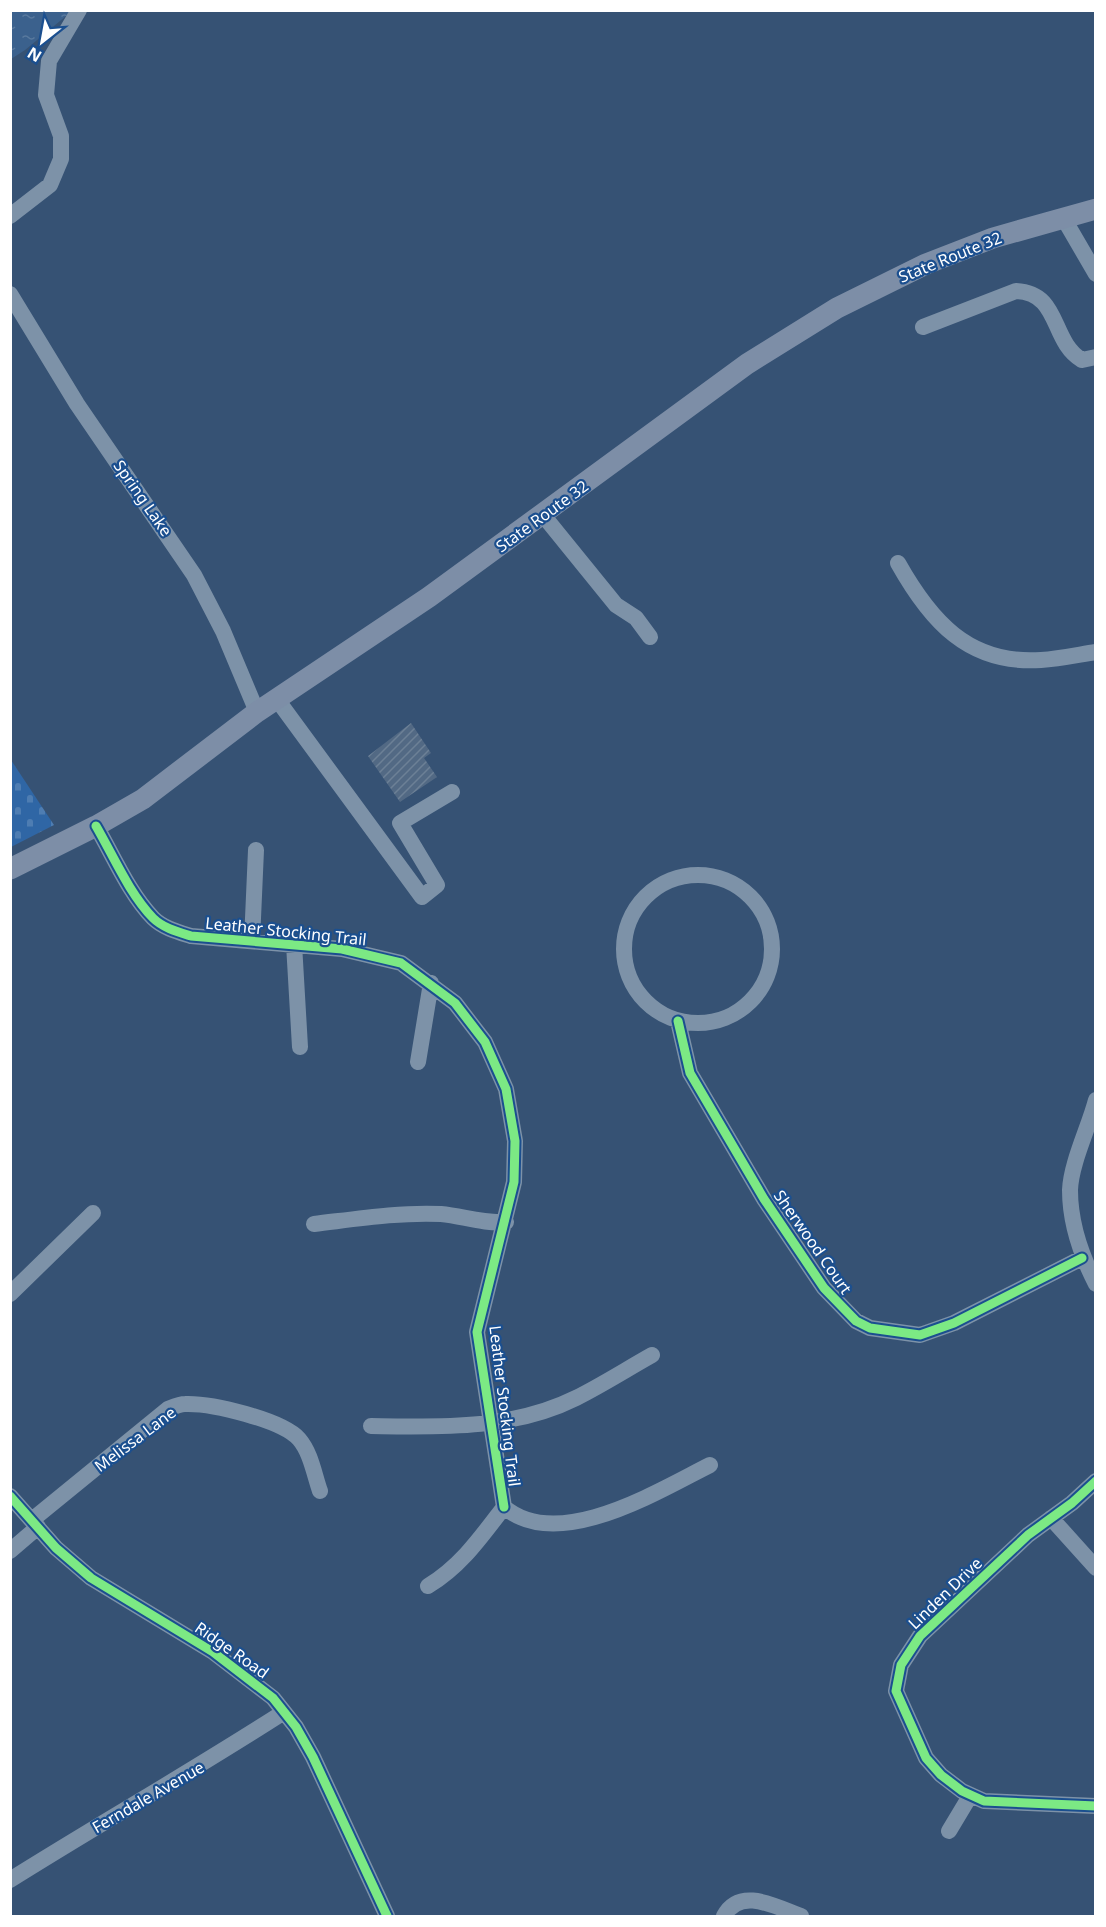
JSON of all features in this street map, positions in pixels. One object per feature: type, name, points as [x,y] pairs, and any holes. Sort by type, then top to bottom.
[{"type":"main road","name":"State Route 32","points":[[10,869],[96,826],[143,799],[257,711],[429,597],[747,364],[837,308],[926,264],[993,238],[1095,209]]},
{"type":"street","points":[[10,216],[50,185],[61,159],[61,136],[46,95],[49,61],[79,10]]},
{"type":"street","points":[[1064,219],[1095,274]]},
{"type":"street","points":[[923,327],[1016,291],[1031,292],[1042,299],[1071,353],[1082,360],[1095,357]]},
{"type":"street","name":"Spring Lake","points":[[10,294],[77,404],[194,575],[223,631],[257,711]]},
{"type":"street","points":[[543,515],[616,605],[636,618],[650,637]]},
{"type":"street","points":[[898,562],[916,595],[939,625],[965,643],[1000,656],[1039,660],[1095,652]]},
{"type":"street","points":[[276,698],[422,897],[437,885],[400,823],[452,792]]},
{"type":"street","name":"Leather Stocking Trail","points":[[96,826],[136,896],[154,920],[172,930],[191,936],[342,949],[401,963],[455,1003],[485,1042],[506,1089],[515,1141],[514,1182],[506,1222],[477,1332],[504,1507]]},
{"type":"street","points":[[252,941],[256,850]]},
{"type":"street","points":[[686,874],[710,875],[733,883],[752,897],[762,911],[772,940],[771,965],[762,987],[747,1005],[726,1018],[702,1023],[678,1021],[656,1010],[638,992],[626,970],[625,936],[629,920],[642,898],[662,883],[686,874]]},
{"type":"street","points":[[294,944],[300,1047]]},
{"type":"street","points":[[418,1062],[430,983]]},
{"type":"street","name":"Sherwood Court","points":[[678,1021],[690,1073],[754,1182],[824,1288],[856,1321],[882,1330],[920,1335],[954,1323],[1082,1258]]},
{"type":"street","points":[[1095,1100],[1070,1189],[1075,1236],[1082,1258],[1095,1284]]},
{"type":"street","points":[[10,1294],[93,1214]]},
{"type":"street","points":[[314,1224],[392,1215],[441,1214],[493,1223],[506,1222]]},
{"type":"street","points":[[371,1425],[445,1427],[490,1423],[532,1414],[574,1399],[652,1355]]},
{"type":"street","name":"Melissa Lane","points":[[10,1551],[35,1523],[168,1409],[184,1404],[217,1408],[288,1430],[299,1440],[308,1454],[320,1491]]},
{"type":"street","points":[[428,1586],[448,1574],[464,1558],[504,1507],[515,1516],[537,1523],[584,1520],[633,1503],[710,1466]]},
{"type":"street","name":"Linden Drive","points":[[1095,1481],[1028,1535],[920,1636],[902,1665],[896,1691],[901,1707],[926,1758],[941,1775],[970,1796],[984,1800],[1095,1806]]},
{"type":"street","name":"Ridge Road","points":[[10,1496],[56,1548],[91,1578],[236,1667],[273,1698],[314,1757],[387,1917]]},
{"type":"street","points":[[1051,1518],[1095,1568]]},
{"type":"street","name":"Ferndale Avenue","points":[[10,1880],[192,1771],[284,1712]]},
{"type":"street","points":[[949,1831],[970,1796]]},
{"type":"street","points":[[724,1917],[733,1903],[740,1900],[757,1900],[801,1917]]},
{"type":"green space","points":[[11,760],[54,825],[10,847]]},
{"type":"water","points":[[10,11],[72,11],[11,59]]},
{"type":"building","points":[[411,723],[431,753],[424,758],[437,777],[400,802],[368,756]]},
{"type":"cycle path","points":[[96,826],[136,897],[161,924],[191,936],[342,949],[401,963],[455,1003],[485,1042],[506,1089],[515,1141],[514,1182],[477,1332],[504,1507]]},
{"type":"cycle path","points":[[678,1021],[690,1073],[764,1199],[824,1288],[856,1321],[870,1328],[920,1335],[954,1323],[1082,1258]]},
{"type":"cycle path","points":[[1096,1481],[1072,1503],[1028,1535],[920,1636],[901,1665],[896,1691],[926,1758],[941,1775],[962,1791],[984,1801],[1096,1806]]},
{"type":"cycle path","points":[[10,1496],[56,1548],[91,1578],[213,1652],[273,1698],[296,1727],[313,1757],[387,1916]]}]
